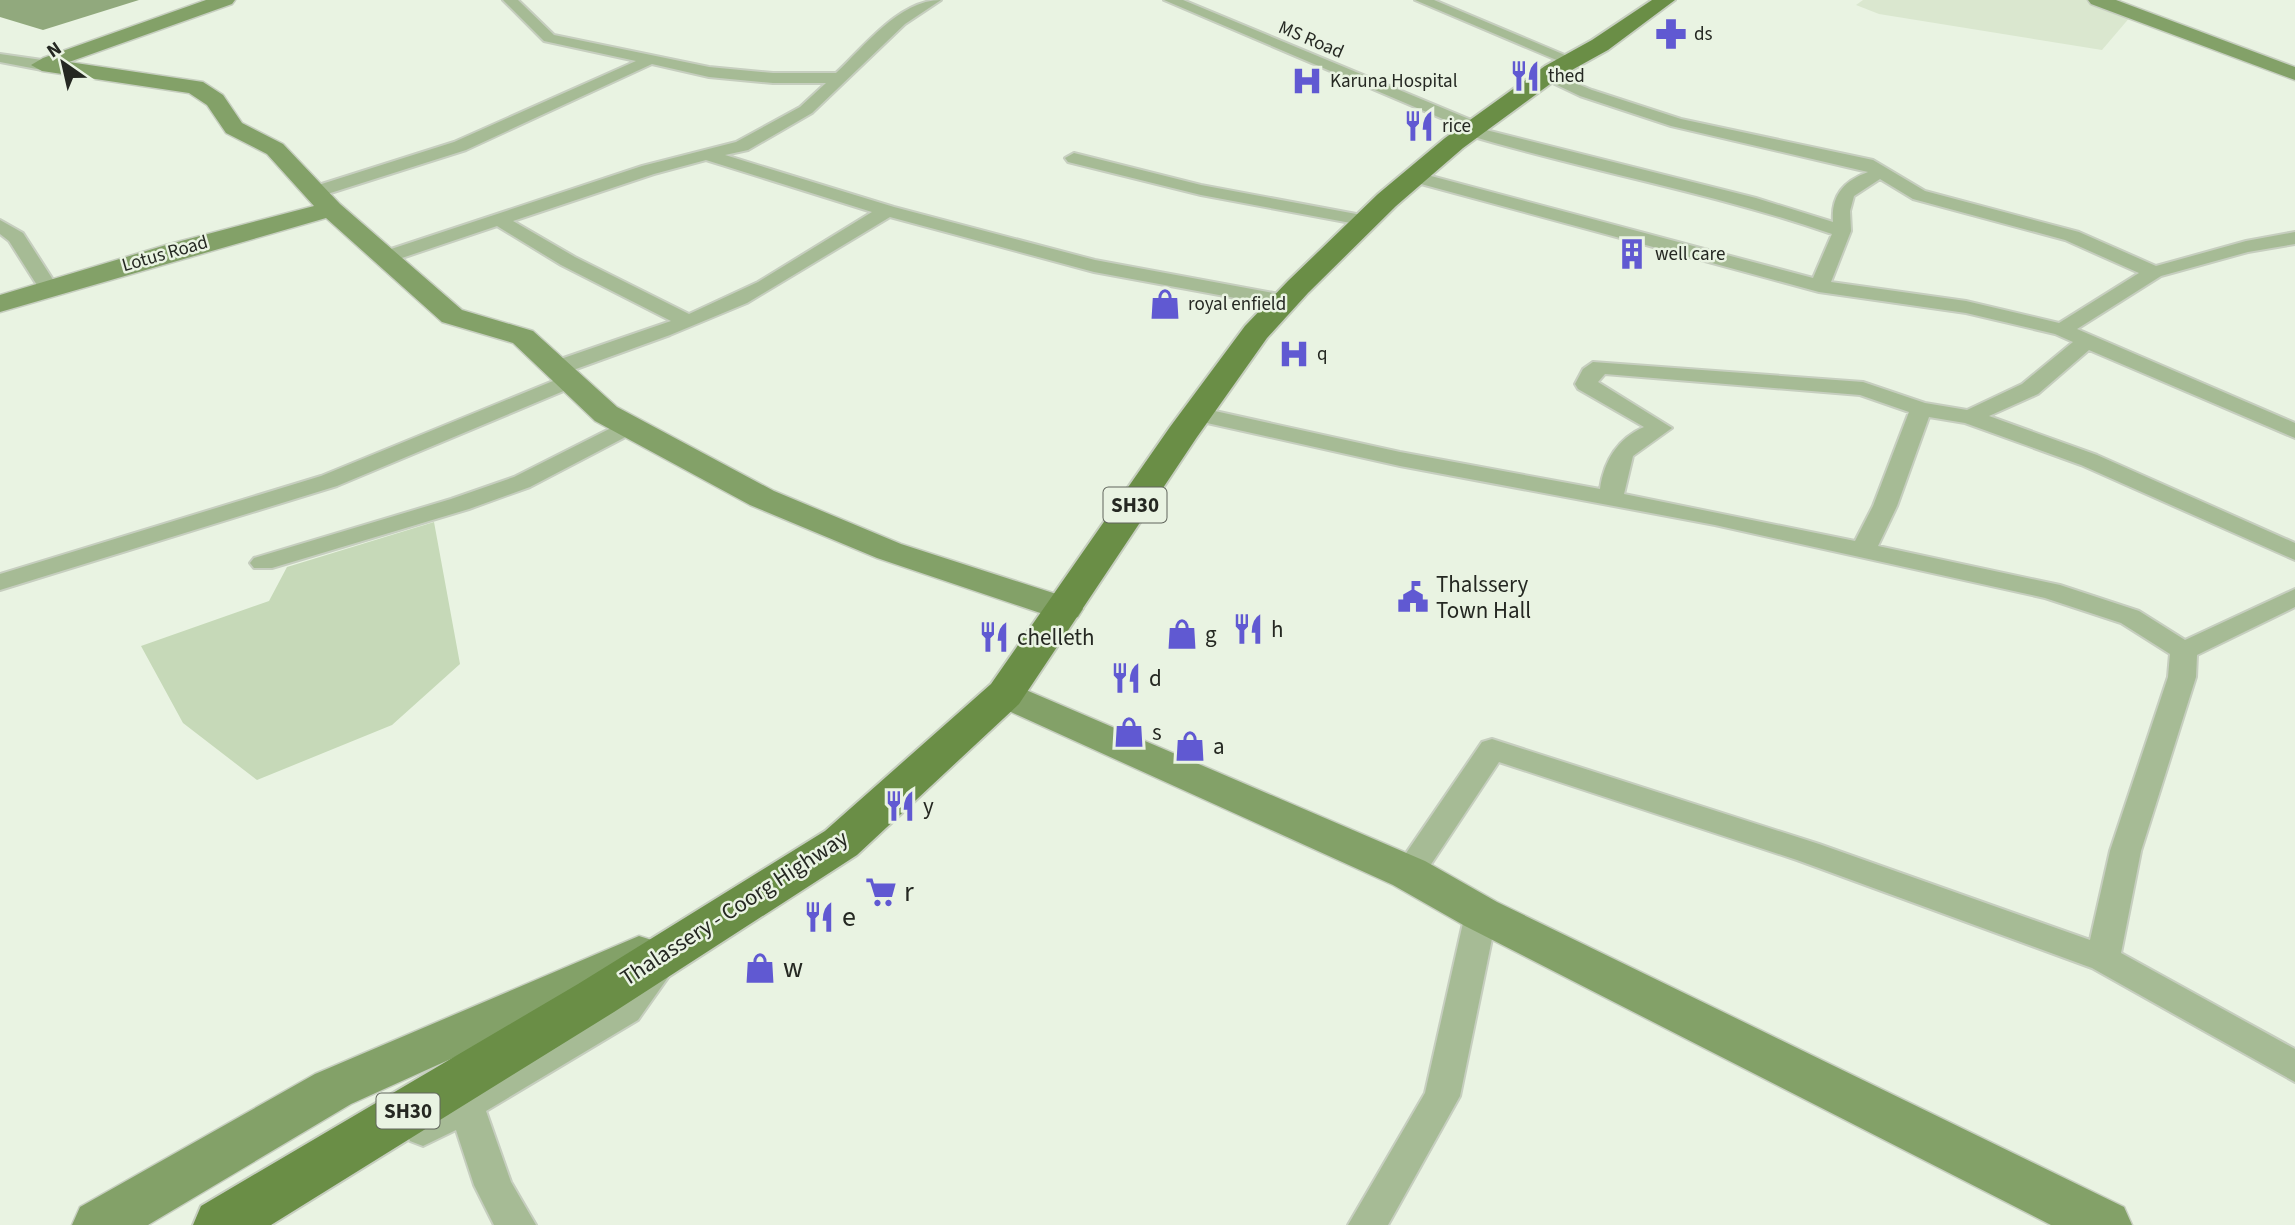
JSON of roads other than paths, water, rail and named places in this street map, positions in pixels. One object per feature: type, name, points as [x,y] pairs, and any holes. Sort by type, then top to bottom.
[{"type":"main road","name":"Thalassery - Coorg Highway","points":[[221,1225],[596,998],[841,843],[1005,694],[1197,414],[1256,331],[1284,301],[1367,221],[1473,129],[1558,68],[1665,0]]},
{"type":"street","points":[[42,65],[225,0]]},
{"type":"street","points":[[510,0],[550,38],[709,72],[772,78],[840,78]]},
{"type":"street","points":[[386,257],[648,170],[742,146],[806,110],[900,21],[934,0]]},
{"type":"street","name":"MS Road","points":[[1171,0],[1473,129],[1563,158],[1745,200],[1842,231]]},
{"type":"street","points":[[1422,0],[1676,123],[1867,164],[1919,195],[2072,236],[2154,272]]},
{"type":"street","points":[[2098,0],[2295,74]]},
{"type":"street","points":[[0,58],[195,87],[215,100],[234,128],[275,149],[323,200],[452,316],[523,337],[607,414],[762,498],[877,546],[1065,609]]},
{"type":"street","points":[[323,200],[460,146],[650,60]]},
{"type":"street","points":[[709,156],[888,211],[1094,266],[1284,301]]},
{"type":"street","points":[[1074,158],[1201,190],[1367,221]]},
{"type":"street","points":[[1819,286],[1830,267],[1842,231],[1841,208],[1845,192],[1859,181],[1883,172]]},
{"type":"street","points":[[1416,177],[1819,286],[1966,307],[2062,330],[2295,431]]},
{"type":"street","name":"Lotus Road","points":[[0,304],[323,200]]},
{"type":"street","points":[[0,582],[329,481],[763,286],[855,228],[888,211]]},
{"type":"street","points":[[500,220],[557,257],[597,274],[687,321]]},
{"type":"street","points":[[0,226],[16,237],[49,289]]},
{"type":"street","points":[[2062,330],[2154,272],[2246,247],[2295,238]]},
{"type":"street","points":[[1970,417],[2030,388],[2087,341]]},
{"type":"street","points":[[1611,500],[1613,475],[1623,449],[1643,435],[1661,428],[1586,384],[1591,374],[1601,367],[1863,388],[1921,409],[1970,417],[2124,474],[2295,552]]},
{"type":"street","points":[[1863,550],[1885,506],[1921,409]]},
{"type":"street","points":[[1197,414],[1400,459],[1863,550],[2051,591],[2130,617],[2184,651]]},
{"type":"street","points":[[263,563],[460,504],[522,482],[629,426]]},
{"type":"street","points":[[2184,651],[2295,597]]},
{"type":"street","points":[[2104,959],[2109,909],[2182,677],[2184,651]]},
{"type":"street","points":[[1005,694],[1409,873],[1480,914],[2105,1225]]},
{"type":"street","points":[[1409,873],[1492,749],[1808,852],[2104,959],[2295,1067]]},
{"type":"street","points":[[1367,1225],[1443,1096],[1480,914]]},
{"type":"street","points":[[99,1225],[333,1089],[717,919]]},
{"type":"street","points":[[261,1225],[626,1010],[672,948]]},
{"type":"street","points":[[466,1105],[492,1180],[510,1218],[517,1225]]},
{"type":"place","name":"ds","points":[[1671,34]]},
{"type":"place","name":"thed","points":[[1525,76]]},
{"type":"place","name":"Karuna Hospital","points":[[1307,81]]},
{"type":"place","name":"rice","points":[[1419,126]]},
{"type":"place","name":"well care","points":[[1632,254]]},
{"type":"place","name":"royal enfield","points":[[1165,304]]},
{"type":"place","name":"q","points":[[1294,354]]},
{"type":"place","name":"Thalssery Town Hall","points":[[1413,597]]},
{"type":"place","name":"h","points":[[1248,629]]},
{"type":"place","name":"g","points":[[1182,634]]},
{"type":"place","name":"chelleth","points":[[994,637]]},
{"type":"place","name":"d","points":[[1126,678]]},
{"type":"place","name":"s","points":[[1129,732]]},
{"type":"place","name":"a","points":[[1190,746]]},
{"type":"place","name":"y","points":[[900,806]]},
{"type":"place","name":"r","points":[[881,892]]},
{"type":"place","name":"e","points":[[819,917]]},
{"type":"place","name":"w","points":[[760,968]]}]
